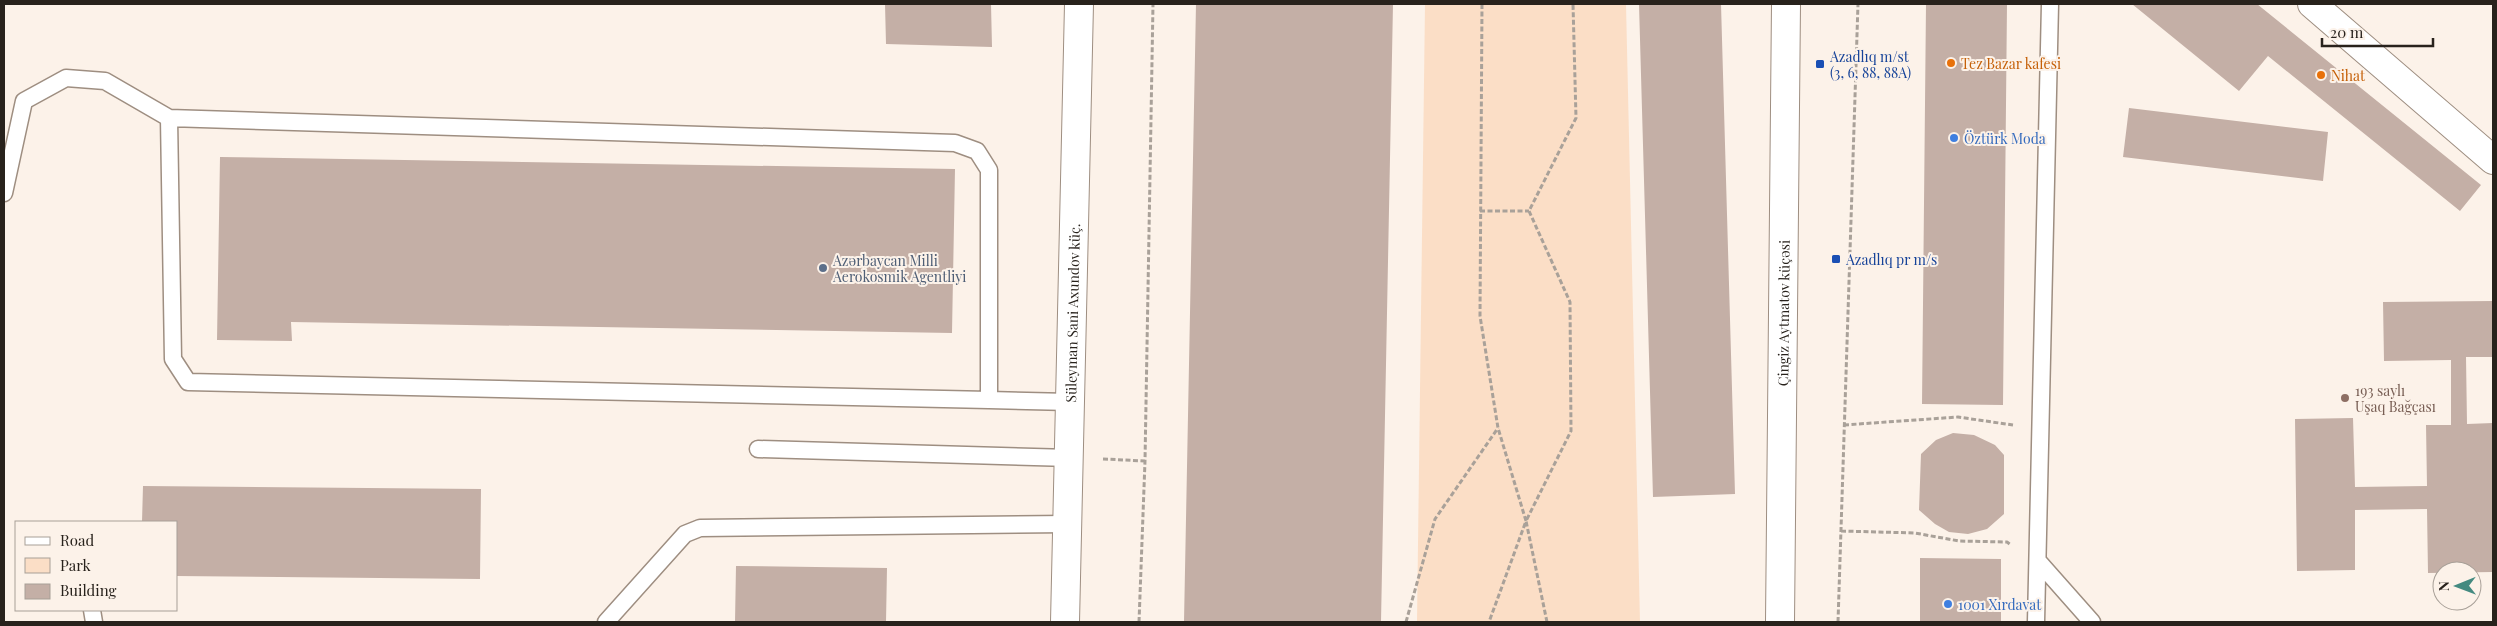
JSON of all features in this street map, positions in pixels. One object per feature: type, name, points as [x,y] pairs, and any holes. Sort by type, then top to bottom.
[{"type":"main road","name":"Süleyman Sani Axundov küç.","points":[[1065,622],[1080,4]]},
{"type":"main road","name":"Çingiz Aytmatov küçəsi","points":[[1780,622],[1786,4]]},
{"type":"main road","points":[[2312,4],[2493,160]]},
{"type":"lane","points":[[2036,622],[2050,4]]},
{"type":"lane","points":[[4,193],[24,102],[66,78],[105,81],[169,118],[955,143],[977,151],[988,170],[989,400]]},
{"type":"lane","points":[[169,118],[173,360],[188,382],[1070,402]]},
{"type":"lane","points":[[758,449],[1070,458]]},
{"type":"lane","points":[[606,622],[685,534],[700,528],[1068,524]]},
{"type":"lane","points":[[2038,561],[2092,622]]},
{"type":"path","points":[[1139,622],[1145,461],[1153,4]]},
{"type":"path","points":[[1482,4],[1480,316],[1498,428],[1526,521],[1547,622]]},
{"type":"path","points":[[1529,211],[1576,118],[1573,4]]},
{"type":"path","points":[[1838,622],[1858,4]]},
{"type":"path","points":[[1480,211],[1529,211]]},
{"type":"path","points":[[1490,622],[1526,521],[1571,431],[1570,302],[1529,211]]},
{"type":"path","points":[[1844,425],[1958,417],[2041,430]]},
{"type":"path","points":[[1406,622],[1435,519],[1498,428]]},
{"type":"path","points":[[1070,458],[1145,461]]},
{"type":"path","points":[[1841,532],[1915,532],[1960,541],[2007,542],[2038,561]]},
{"type":"green space","points":[[1425,4],[1626,4],[1640,622],[1417,622]]},
{"type":"building","points":[[885,4],[991,4],[992,47],[886,44]]},
{"type":"building","points":[[1196,4],[1393,4],[1381,622],[1184,622]]},
{"type":"building","points":[[1639,4],[1721,4],[1735,494],[1653,497]]},
{"type":"building","points":[[1926,4],[2007,4],[2003,405],[1922,404]]},
{"type":"building","points":[[2132,4],[2257,4],[2481,185],[2460,211],[2268,56],[2239,91]]},
{"type":"building","points":[[2129,108],[2328,132],[2323,181],[2123,157]]},
{"type":"building","points":[[220,157],[955,169],[952,333],[291,322],[292,341],[217,340]]},
{"type":"building","points":[[2493,301],[2493,357],[2466,357],[2467,424],[2493,423],[2493,572],[2482,572],[2482,561],[2432,561],[2432,573],[2428,573],[2427,509],[2355,510],[2355,570],[2297,571],[2295,419],[2353,418],[2355,487],[2427,486],[2426,425],[2451,425],[2451,360],[2384,361],[2383,302]]},
{"type":"building","points":[[1953,433],[1974,435],[1995,445],[2004,455],[2004,514],[1987,529],[1968,534],[1949,532],[1935,524],[1919,510],[1921,454],[1936,440]]},
{"type":"building","points":[[143,486],[481,489],[480,579],[178,576],[178,521],[142,521]]},
{"type":"building","points":[[1920,558],[2001,559],[2001,622],[1920,622]]},
{"type":"building","points":[[736,566],[887,568],[886,622],[735,622]]},
{"type":"place","name":"Tez Bazar kafesi","points":[[1951,63]]},
{"type":"place","name":"Azadlıq m/st (3, 6, 88, 88A)","points":[[1820,64]]},
{"type":"place","name":"Nihat","points":[[2321,75]]},
{"type":"place","name":"Öztürk Moda","points":[[1954,138]]},
{"type":"place","name":"Azadlıq pr m/s","points":[[1836,259]]},
{"type":"place","name":"Azərbaycan Milli Aerokosmik Agentliyi","points":[[823,268]]},
{"type":"place","name":"193 saylı Uşaq Bağçası","points":[[2345,398]]},
{"type":"place","name":"1001 Xırdavat","points":[[1948,604]]}]
